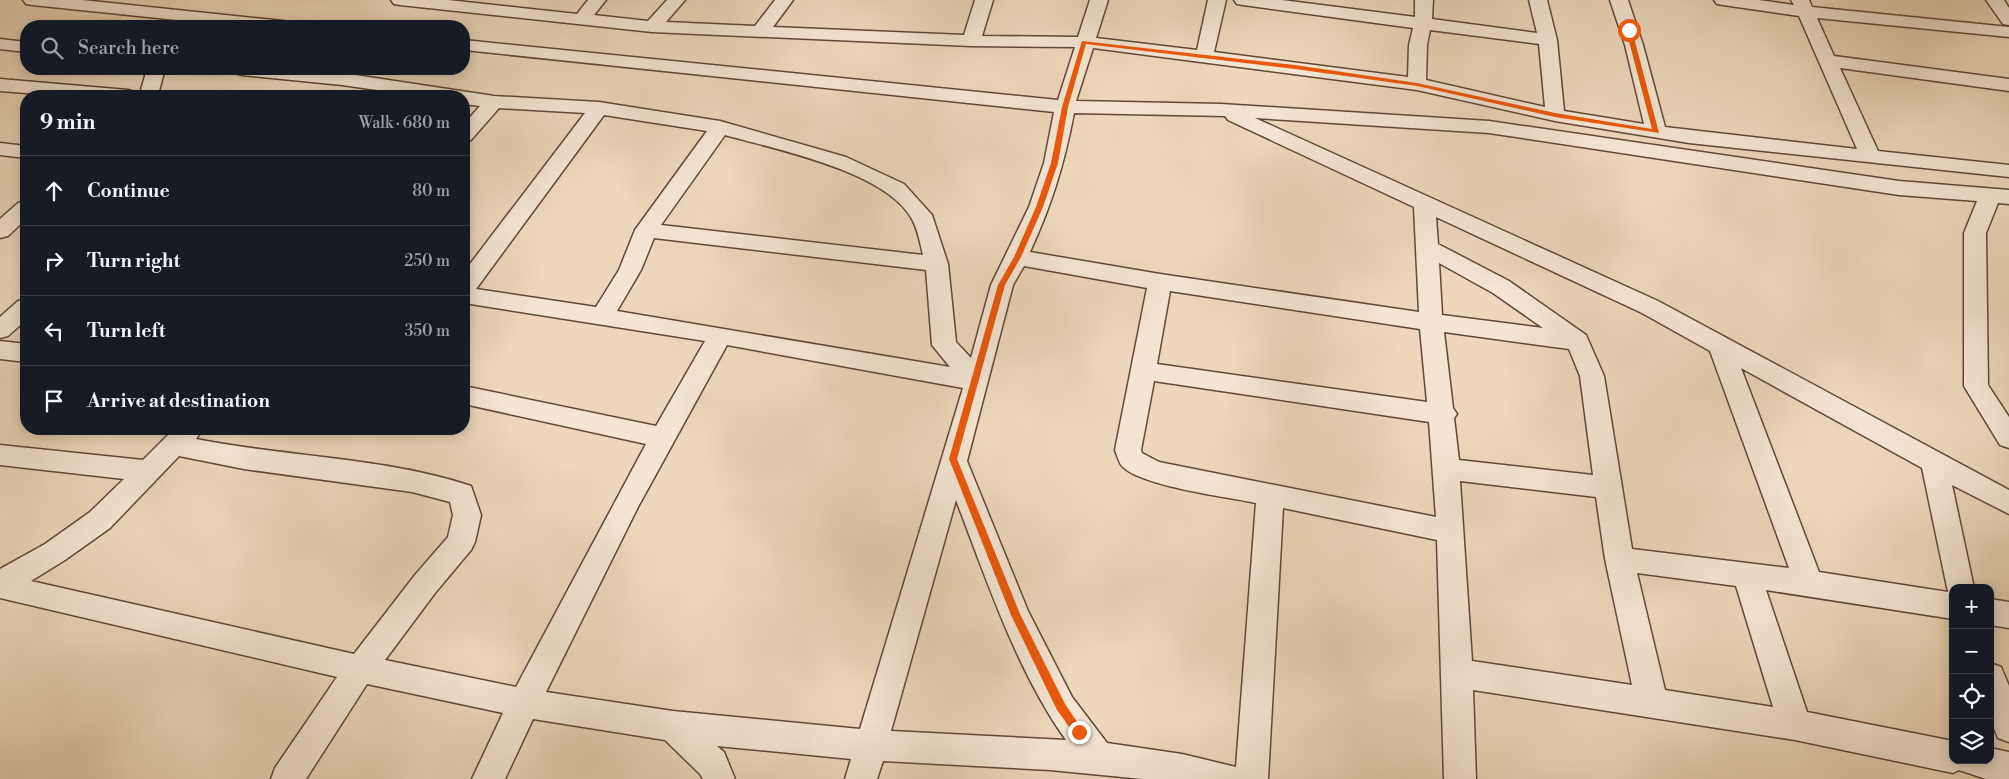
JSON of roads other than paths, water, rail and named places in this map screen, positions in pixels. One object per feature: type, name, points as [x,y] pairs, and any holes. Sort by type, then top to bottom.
[{"type":"street","points":[[32,0],[226,20]]},
{"type":"street","points":[[400,0],[494,5],[581,20],[652,27],[971,41],[1084,42],[1295,67],[1417,84],[1555,115],[1656,132],[2009,171]]},
{"type":"street","points":[[581,20],[598,0]]},
{"type":"street","points":[[652,27],[676,0]]},
{"type":"street","points":[[759,33],[784,0]]},
{"type":"street","points":[[971,41],[984,0]]},
{"type":"street","points":[[861,779],[977,381],[1002,285],[1040,207],[1054,163],[1065,107],[1084,42],[1099,0]]},
{"type":"street","points":[[1204,57],[1217,0]]},
{"type":"street","points":[[1243,0],[1548,40]]},
{"type":"street","points":[[1417,84],[1418,45],[1423,23],[1424,0]]},
{"type":"street","points":[[1538,0],[1548,40],[1555,115]]},
{"type":"street","points":[[1619,0],[1636,54],[1656,132]]},
{"type":"street","points":[[1723,0],[1803,6],[2009,32]]},
{"type":"street","points":[[1995,0],[2009,20]]},
{"type":"street","points":[[1803,6],[1870,156]]},
{"type":"street","points":[[470,46],[1065,107],[1221,110],[1489,127],[1899,188],[2000,196],[1976,233],[1976,386],[2009,438]]},
{"type":"street","points":[[1829,61],[2009,85]]},
{"type":"street","points":[[150,90],[154,75]]},
{"type":"street","points":[[309,75],[342,78],[395,90]]},
{"type":"street","points":[[0,85],[58,90]]},
{"type":"street","points":[[470,99],[599,108],[720,127],[839,161],[896,189],[921,215],[937,264],[944,345],[977,381]]},
{"type":"street","points":[[470,129],[494,102]]},
{"type":"street","points":[[470,280],[599,108]]},
{"type":"street","points":[[1221,110],[1650,307],[2009,503]]},
{"type":"street","points":[[602,317],[630,270],[646,230],[720,127]]},
{"type":"street","points":[[0,149],[20,151]]},
{"type":"street","points":[[1425,204],[1431,322],[1444,414],[1457,673],[1460,779]]},
{"type":"street","points":[[1,228],[20,213]]},
{"type":"street","points":[[1,228],[20,230]]},
{"type":"street","points":[[646,230],[937,264]]},
{"type":"street","points":[[1427,247],[1501,287],[1578,341],[1592,376],[1606,487],[1619,559],[1652,703]]},
{"type":"street","points":[[1017,257],[1160,282],[1431,322],[1578,341]]},
{"type":"street","points":[[1160,282],[1145,371],[1128,450],[1132,460],[1153,471],[1450,531]]},
{"type":"street","points":[[470,296],[720,335],[977,381]]},
{"type":"street","points":[[0,330],[20,312]]},
{"type":"street","points":[[488,779],[524,703],[661,437],[720,335]]},
{"type":"street","points":[[1720,345],[1809,583]]},
{"type":"street","points":[[0,350],[20,352]]},
{"type":"street","points":[[1145,371],[1444,414]]},
{"type":"street","points":[[470,396],[661,437]]},
{"type":"street","points":[[0,585],[55,552],[100,520],[182,437],[244,459],[412,481],[460,494],[467,515],[461,542],[425,584],[360,669],[287,779]]},
{"type":"street","points":[[0,455],[149,471]]},
{"type":"street","points":[[953,459],[1015,615],[1061,707],[1097,756]]},
{"type":"street","points":[[1934,462],[1959,584]]},
{"type":"street","points":[[1447,469],[1606,487]]},
{"type":"street","points":[[1252,779],[1270,494]]},
{"type":"street","points":[[1619,559],[1809,583],[1949,605]]},
{"type":"street","points":[[1747,575],[1795,725]]},
{"type":"street","points":[[0,585],[360,669],[524,703],[673,726],[871,745],[1097,756],[1151,763],[1226,779]]},
{"type":"street","points":[[1994,613],[2009,615]]},
{"type":"street","points":[[1457,673],[1795,725],[1949,756]]},
{"type":"street","points":[[1994,688],[2009,727]]},
{"type":"street","points":[[673,726],[712,764],[719,779]]},
{"type":"street","points":[[1990,764],[2009,768]]}]
